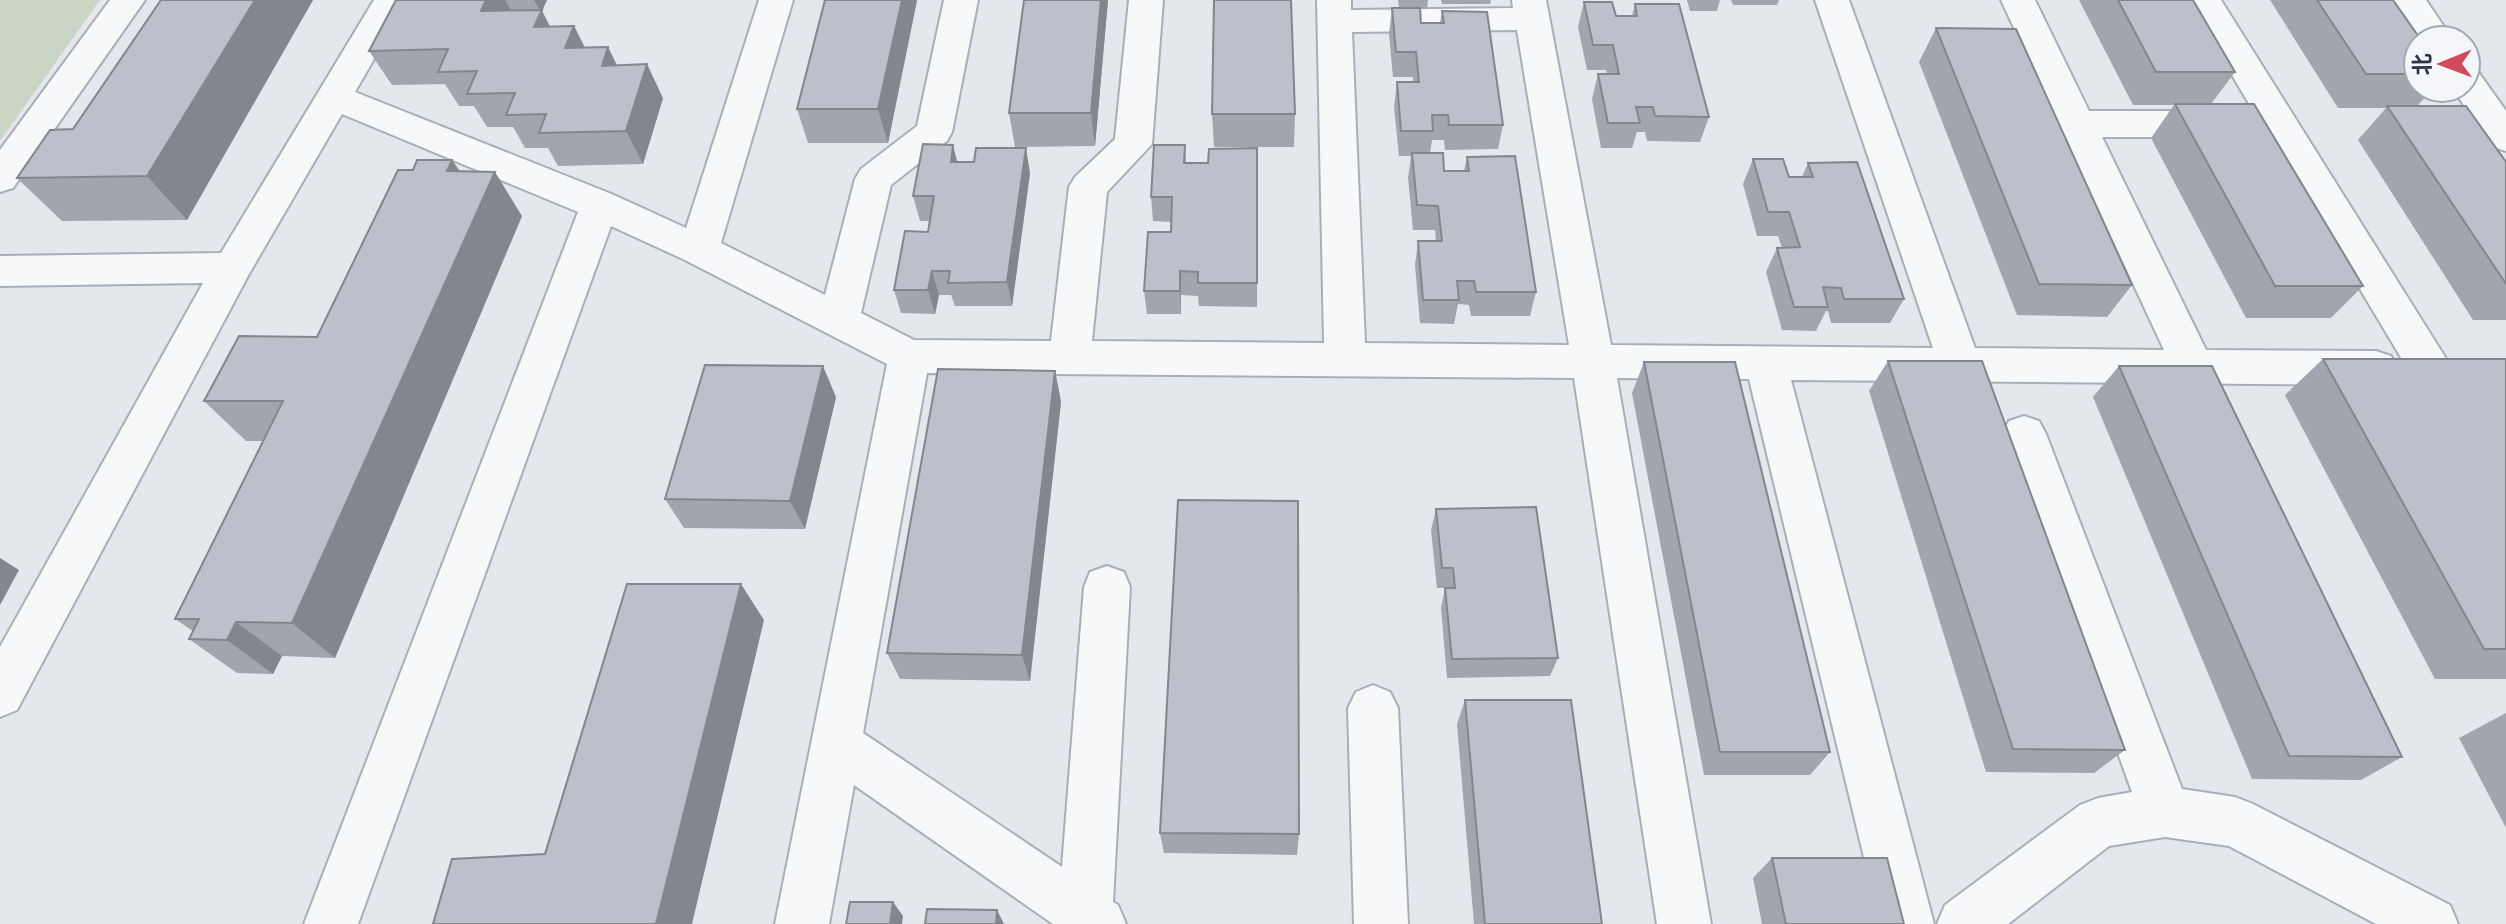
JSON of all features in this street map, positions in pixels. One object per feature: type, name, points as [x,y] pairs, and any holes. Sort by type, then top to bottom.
[{"type":"street","points":[[0,178],[128,0]]},
{"type":"street","points":[[0,694],[232,268],[391,0]]},
{"type":"street","points":[[699,250],[776,0]]},
{"type":"street","points":[[839,318],[874,179],[934,132],[961,0]]},
{"type":"street","points":[[1070,356],[1088,187],[1133,144],[1146,0]]},
{"type":"street","points":[[1832,0],[1960,365]]},
{"type":"street","points":[[2018,0],[2192,365]]},
{"type":"street","points":[[2204,0],[2430,369]]},
{"type":"street","points":[[2408,0],[2425,24]]},
{"type":"street","points":[[1345,360],[1334,10],[1531,10],[1593,362],[1684,924]]},
{"type":"street","points":[[334,97],[600,205],[839,318],[909,356],[2476,369]]},
{"type":"street","points":[[2482,104],[2506,138]]},
{"type":"street","points":[[2077,124],[2280,124]]},
{"type":"street","points":[[331,924],[600,205]]},
{"type":"street","points":[[0,271],[232,268]]},
{"type":"street","points":[[802,924],[909,356]]},
{"type":"street","points":[[1766,363],[1907,924]]},
{"type":"street","points":[[2024,434],[2165,812]]},
{"type":"street","points":[[1090,921],[1107,587]]},
{"type":"street","points":[[1373,708],[1381,924]]},
{"type":"street","points":[[836,743],[1090,921]]},
{"type":"street","points":[[1964,924],[2098,823],[2165,812],[2235,822],[2431,924]]},
{"type":"green space","points":[[0,0],[100,0],[0,141]]},
{"type":"building","points":[[161,0],[255,0],[147,176],[17,178],[50,130],[73,129]]},
{"type":"building","points":[[396,0],[486,0],[481,11],[542,10],[534,27],[574,26],[565,48],[608,47],[602,66],[647,64],[626,131],[539,133],[546,114],[506,115],[515,93],[467,94],[477,71],[438,72],[448,49],[369,51]]},
{"type":"building","points":[[825,0],[902,0],[878,109],[797,109]]},
{"type":"building","points":[[1024,0],[1101,0],[1091,113],[1009,113]]},
{"type":"building","points":[[1214,0],[1291,0],[1295,114],[1212,114]]},
{"type":"building","points":[[2118,0],[2193,0],[2235,72],[2156,72]]},
{"type":"building","points":[[2317,0],[2393,0],[2410,24],[2402,24],[2402,74],[2366,74]]},
{"type":"building","points":[[1584,2],[1612,2],[1616,16],[1637,16],[1635,4],[1679,4],[1709,117],[1655,116],[1653,107],[1636,107],[1640,123],[1608,123],[1598,74],[1619,74],[1613,45],[1593,45]]},
{"type":"building","points":[[1392,8],[1420,8],[1421,23],[1444,23],[1442,11],[1487,12],[1503,125],[1449,125],[1448,115],[1432,115],[1433,131],[1401,131],[1397,82],[1419,82],[1416,52],[1396,52]]},
{"type":"building","points":[[1936,28],[2016,29],[2132,285],[2039,284]]},
{"type":"building","points":[[2175,104],[2254,104],[2363,286],[2275,286]]},
{"type":"building","points":[[2387,106],[2466,106],[2506,162],[2506,284]]},
{"type":"building","points":[[923,144],[953,145],[951,162],[974,162],[976,148],[1026,148],[1007,282],[948,283],[950,271],[932,271],[928,290],[894,290],[905,231],[928,232],[934,196],[913,196]]},
{"type":"building","points":[[1154,145],[1185,145],[1184,163],[1208,163],[1209,149],[1257,148],[1257,283],[1198,283],[1198,272],[1180,271],[1180,291],[1144,291],[1148,232],[1171,232],[1172,197],[1151,197]]},
{"type":"building","points":[[1412,153],[1443,153],[1444,171],[1469,171],[1467,157],[1515,156],[1536,292],[1476,292],[1474,281],[1457,281],[1459,300],[1423,300],[1418,241],[1442,241],[1438,206],[1417,205]]},
{"type":"building","points":[[1753,159],[1783,159],[1789,177],[1813,177],[1808,163],[1857,162],[1904,299],[1844,299],[1841,288],[1823,287],[1828,307],[1794,307],[1777,248],[1800,247],[1789,212],[1768,212]]},
{"type":"building","points":[[417,160],[452,160],[447,171],[495,172],[292,623],[236,622],[227,640],[189,639],[199,619],[175,619],[283,401],[204,401],[239,336],[317,337],[398,170],[413,170]]},
{"type":"building","points":[[2323,359],[2506,359],[2506,649],[2484,649]]},
{"type":"building","points":[[1888,361],[1982,361],[2125,750],[2013,749]]},
{"type":"building","points":[[1644,362],[1735,362],[1830,752],[1720,752]]},
{"type":"building","points":[[705,365],[823,366],[790,501],[665,499]]},
{"type":"building","points":[[2119,366],[2212,366],[2402,757],[2289,756]]},
{"type":"building","points":[[938,369],[1055,371],[1022,655],[887,653]]},
{"type":"building","points":[[1178,500],[1298,501],[1299,834],[1160,833]]},
{"type":"building","points":[[1536,507],[1558,658],[1452,659],[1445,588],[1455,588],[1453,568],[1442,568],[1436,509]]},
{"type":"building","points":[[627,584],[741,584],[656,924],[433,924],[452,859],[545,854]]},
{"type":"building","points":[[1465,700],[1571,700],[1602,924],[1485,924]]},
{"type":"building","points":[[1772,858],[1887,858],[1904,924],[1786,924]]},
{"type":"building","points":[[850,902],[893,902],[890,924],[846,924]]},
{"type":"building","points":[[927,909],[997,910],[996,924],[925,924]]}]
